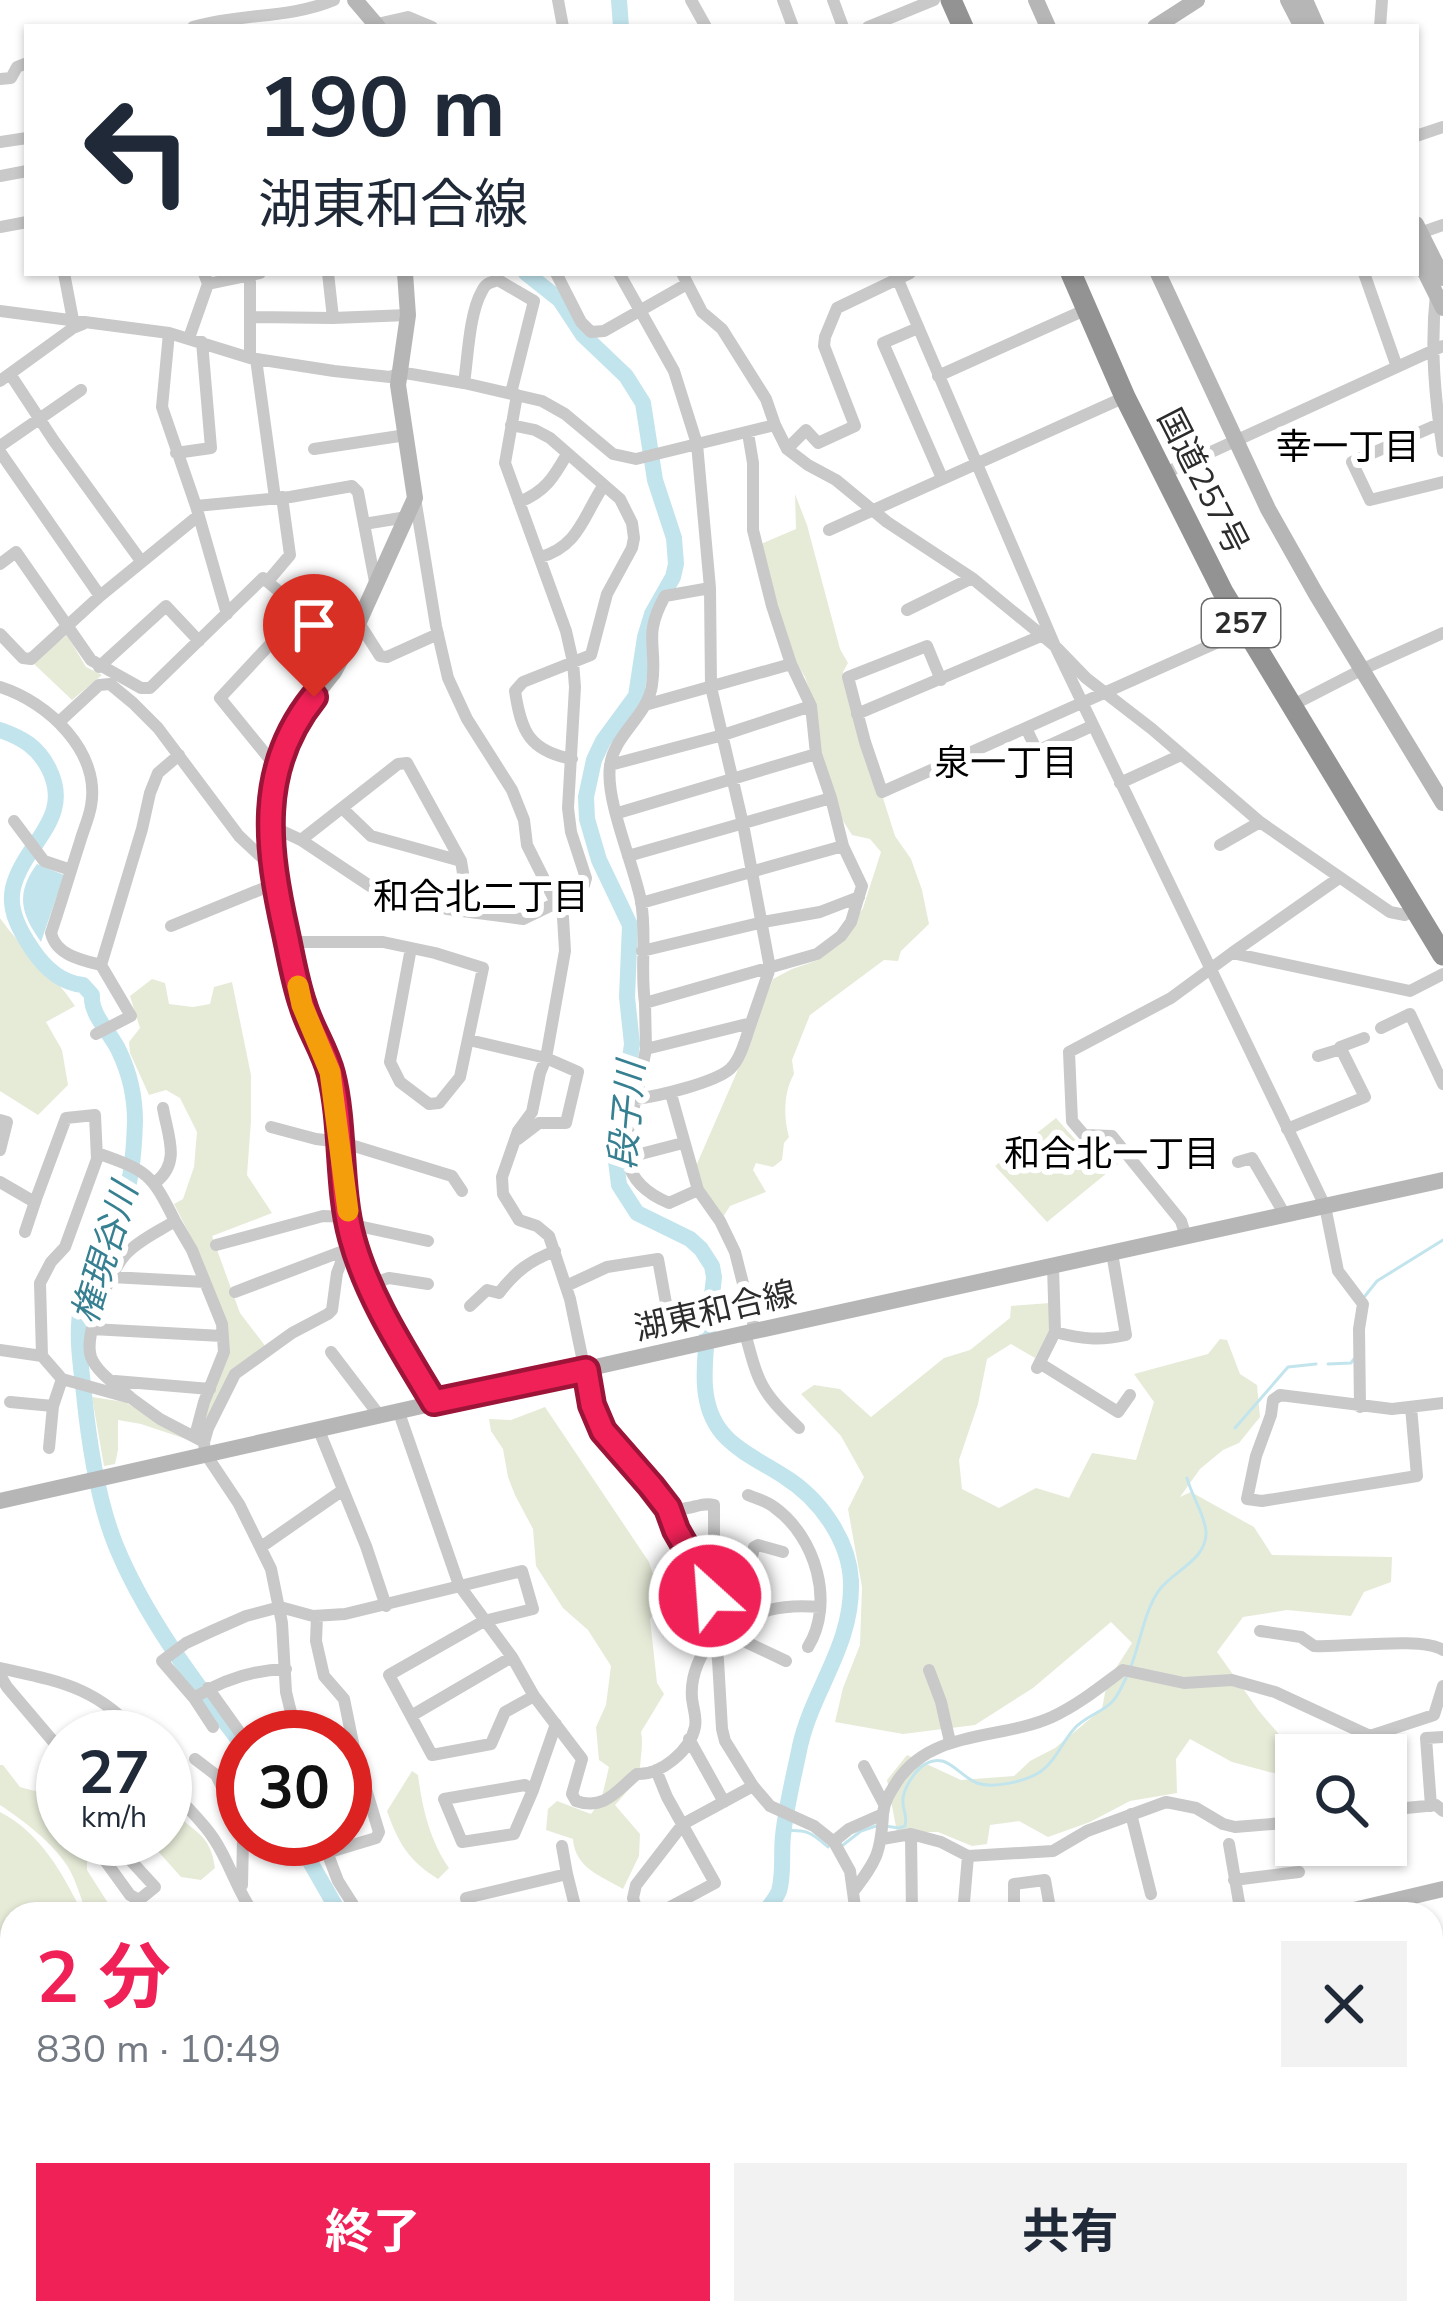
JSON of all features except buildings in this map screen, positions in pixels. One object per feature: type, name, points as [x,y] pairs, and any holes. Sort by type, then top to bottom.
[{"type":"highway","name":"国道257号","points":[[1072,276],[1125,398],[1246,631],[1443,956]]},
{"type":"street","points":[[203,24],[290,13],[334,0]]},
{"type":"street","points":[[355,0],[375,24]]},
{"type":"street","points":[[875,24],[934,0]]},
{"type":"street","points":[[1160,24],[1197,0]]},
{"type":"street","points":[[384,24],[408,17],[425,24]]},
{"type":"street","points":[[0,80],[11,78],[24,64]]},
{"type":"street","points":[[1419,232],[1441,293],[1432,319],[1443,451]]},
{"type":"street","points":[[1419,259],[1441,293]]},
{"type":"street","points":[[65,276],[79,322]]},
{"type":"street","points":[[254,276],[253,358],[290,555],[268,581]]},
{"type":"street","points":[[328,276],[333,318]]},
{"type":"street","points":[[405,276],[408,315],[398,385],[448,678],[467,719],[512,790],[524,820],[527,845],[565,926],[546,1058],[532,1112],[518,1131],[502,1177],[503,1194],[519,1220],[550,1236],[592,1405],[603,1431],[668,1508],[710,1586],[722,1636],[725,1741],[770,1806],[814,1826],[836,1845],[850,1871],[854,1902]]},
{"type":"street","points":[[558,276],[591,332],[604,331],[684,278],[702,313],[722,329],[766,399],[788,449],[972,578],[1260,823],[1390,912],[1405,915],[1415,910]]},
{"type":"street","points":[[621,276],[674,371],[697,444],[710,587],[711,687],[770,968],[730,1070],[671,1094],[636,1099]]},
{"type":"street","points":[[788,449],[806,430],[818,442],[855,426],[824,346],[825,337],[837,308],[899,276]]},
{"type":"street","points":[[901,276],[918,328],[1055,646],[1325,1206],[1338,1271],[1363,1304],[1360,1407]]},
{"type":"street","points":[[1159,276],[1235,441],[1307,579],[1443,802]]},
{"type":"street","points":[[1365,276],[1397,367]]},
{"type":"street","points":[[176,453],[211,448],[195,340],[206,278]]},
{"type":"street","points":[[271,826],[370,886],[455,910],[523,919],[584,885],[568,808],[573,662],[505,463],[534,301],[498,280],[481,292],[464,383]]},
{"type":"street","points":[[938,376],[1087,309]]},
{"type":"street","points":[[0,311],[169,332],[253,358],[390,377],[400,373],[514,394],[542,401],[613,454],[636,459],[775,425]]},
{"type":"street","points":[[252,317],[408,315]]},
{"type":"street","points":[[79,322],[5,377],[141,561]]},
{"type":"street","points":[[918,328],[883,343],[942,478]]},
{"type":"street","points":[[169,332],[162,407],[227,614]]},
{"type":"street","points":[[1163,474],[1438,348]]},
{"type":"street","points":[[82,390],[0,449],[100,596]]},
{"type":"street","points":[[829,530],[1125,398]]},
{"type":"street","points":[[1439,424],[1352,462],[1370,500],[1443,482]]},
{"type":"street","points":[[511,425],[550,438],[604,484],[626,508],[634,538],[607,594],[591,655],[523,682],[514,695],[532,742],[551,755],[572,759]]},
{"type":"street","points":[[645,1003],[826,949],[850,922],[862,886],[843,846],[816,754],[811,706],[772,606],[753,530],[748,434]]},
{"type":"street","points":[[314,449],[406,435]]},
{"type":"street","points":[[520,502],[550,484],[567,454]]},
{"type":"street","points":[[540,557],[577,536],[604,484]]},
{"type":"street","points":[[0,634],[23,658],[31,658],[197,511],[352,486],[358,492],[376,588]]},
{"type":"street","points":[[415,498],[334,672],[294,722],[277,768],[271,826],[273,875],[302,1005],[330,1072],[348,1232],[368,1285],[434,1402]]},
{"type":"street","points":[[364,524],[407,517]]},
{"type":"street","points":[[0,564],[16,552],[91,660],[141,688],[150,688],[263,578],[348,646]]},
{"type":"street","points":[[908,610],[972,578]]},
{"type":"street","points":[[698,1190],[669,1203],[646,1193],[632,1175],[626,1136],[646,1049],[641,903],[610,783],[610,765],[621,736],[652,690],[650,636],[665,596],[710,587]]},
{"type":"street","points":[[99,667],[166,606],[199,641]]},
{"type":"street","points":[[277,768],[220,698],[302,610]]},
{"type":"street","points":[[359,623],[380,656],[387,657],[438,634]]},
{"type":"street","points":[[941,680],[927,646],[848,677],[882,791],[1246,631]]},
{"type":"street","points":[[1291,706],[1443,633]]},
{"type":"street","points":[[857,714],[1041,636]]},
{"type":"street","points":[[645,706],[791,664]]},
{"type":"street","points":[[59,722],[99,686],[110,684],[178,754],[273,875]]},
{"type":"street","points":[[0,687],[59,722],[79,748],[89,775],[92,803],[51,933],[59,949],[101,965],[130,1016],[95,1034]]},
{"type":"street","points":[[610,765],[811,706]]},
{"type":"street","points":[[1027,728],[1037,751],[1093,726]]},
{"type":"street","points":[[101,965],[150,793],[158,773],[178,754]]},
{"type":"street","points":[[617,813],[816,754]]},
{"type":"street","points":[[1120,783],[1181,755]]},
{"type":"street","points":[[301,840],[398,764],[407,763],[461,861],[455,910]]},
{"type":"street","points":[[628,856],[832,798]]},
{"type":"street","points":[[342,808],[371,836],[461,861]]},
{"type":"street","points":[[14,821],[44,861],[71,870]]},
{"type":"street","points":[[1220,845],[1260,823]]},
{"type":"street","points":[[641,903],[843,846]]},
{"type":"street","points":[[171,926],[273,875]]},
{"type":"street","points":[[1186,1237],[1181,1221],[1112,1136],[1084,1135],[1072,1121],[1070,1052],[1171,998],[1339,878]]},
{"type":"street","points":[[642,952],[820,912],[859,897]]},
{"type":"street","points":[[287,942],[383,942],[412,948],[435,953],[483,968],[460,1077],[439,1103],[429,1105],[400,1082],[390,1063],[412,948]]},
{"type":"street","points":[[1232,953],[1410,991],[1443,974]]},
{"type":"street","points":[[1381,1028],[1410,1013],[1443,1084]]},
{"type":"street","points":[[646,1049],[751,1023]]},
{"type":"street","points":[[1318,1056],[1364,1038]]},
{"type":"street","points":[[470,1040],[546,1058],[578,1072],[566,1123],[539,1123],[514,1143]]},
{"type":"street","points":[[1287,1129],[1365,1097],[1341,1049]]},
{"type":"street","points":[[671,1094],[698,1190],[735,1252],[758,1379],[766,1396],[799,1428]]},
{"type":"street","points":[[156,1182],[169,1172],[171,1160],[164,1108]]},
{"type":"street","points":[[26,1232],[66,1118],[95,1114],[98,1159],[65,1247],[50,1262],[40,1283],[41,1356]]},
{"type":"street","points":[[0,1120],[8,1128],[0,1150]]},
{"type":"street","points":[[271,1127],[452,1176],[462,1191]]},
{"type":"street","points":[[629,1157],[683,1143]]},
{"type":"street","points":[[97,1153],[138,1169],[156,1182],[192,1250],[222,1324],[224,1352],[210,1390],[202,1444]]},
{"type":"street","points":[[1238,1162],[1252,1158],[1285,1215]]},
{"type":"street","name":"湖東和合線","points":[[0,1501],[116,1473],[202,1444],[318,1428],[586,1370],[673,1340],[725,1338],[1443,1180]]},
{"type":"street","points":[[0,1181],[36,1199]]},
{"type":"street","points":[[216,1245],[323,1216],[348,1232],[428,1241]]},
{"type":"street","points":[[175,1221],[123,1256],[92,1329],[91,1358],[131,1398],[202,1444],[239,1504],[271,1569],[280,1607],[290,1710]]},
{"type":"street","points":[[235,1292],[348,1232]]},
{"type":"street","points":[[202,1444],[236,1374],[332,1310],[348,1232]]},
{"type":"street","points":[[470,1306],[487,1290],[499,1293],[533,1259],[555,1251]]},
{"type":"street","points":[[1055,1332],[1102,1341],[1126,1335],[1112,1253]]},
{"type":"street","points":[[566,1286],[607,1267],[658,1258],[673,1340]]},
{"type":"street","points":[[1053,1266],[1055,1332],[1038,1366],[1118,1412],[1130,1395]]},
{"type":"street","points":[[111,1277],[205,1282]]},
{"type":"street","points":[[368,1285],[388,1278],[428,1284]]},
{"type":"street","points":[[92,1329],[222,1336]]},
{"type":"street","points":[[0,1350],[41,1356],[66,1380],[131,1398]]},
{"type":"street","points":[[331,1352],[388,1413],[459,1586],[582,1759],[572,1794],[576,1801],[596,1804],[609,1800],[638,1774],[656,1770],[677,1756],[697,1724],[692,1682],[703,1650],[756,1614],[777,1607],[820,1607]]},
{"type":"street","points":[[49,1448],[53,1406],[66,1380]]},
{"type":"street","points":[[113,1381],[210,1390]]},
{"type":"street","points":[[1412,1407],[1417,1476],[1262,1501],[1247,1499],[1273,1400],[1280,1395],[1360,1407],[1443,1403]]},
{"type":"street","points":[[10,1402],[53,1406]]},
{"type":"street","points":[[318,1428],[386,1606]]},
{"type":"street","points":[[261,1547],[343,1490]]},
{"type":"street","points":[[747,1496],[771,1504],[801,1535],[815,1562],[820,1607],[808,1647]]},
{"type":"street","points":[[668,1508],[680,1511],[714,1505],[710,1586]]},
{"type":"street","points":[[710,1586],[743,1586],[758,1545],[784,1552]]},
{"type":"street","points":[[213,1727],[162,1661],[178,1649],[246,1616],[280,1607],[317,1616],[344,1614],[522,1571],[533,1609],[484,1621],[389,1675],[432,1755],[491,1744],[505,1712],[534,1696]]},
{"type":"street","points":[[317,1616],[316,1641],[324,1676],[344,1699],[345,1710]]},
{"type":"street","points":[[1260,1631],[1301,1637],[1314,1646],[1412,1643],[1443,1650]]},
{"type":"street","points":[[722,1636],[786,1661]]},
{"type":"street","points":[[411,1715],[512,1657]]},
{"type":"street","points":[[194,1697],[248,1673],[286,1669]]},
{"type":"street","points":[[929,1670],[950,1742]]},
{"type":"street","points":[[853,1892],[873,1866],[882,1822],[905,1771],[922,1755],[950,1742],[1012,1731],[1049,1718],[1130,1671],[1184,1683],[1232,1680],[1275,1692],[1370,1736],[1434,1714],[1443,1686]]},
{"type":"street","points":[[2,1682],[76,1686],[111,1710]]},
{"type":"street","points":[[2,1682],[36,1722]]},
{"type":"street","points":[[208,1688],[224,1710]]},
{"type":"street","points":[[533,1790],[525,1785],[445,1799],[463,1842],[514,1834],[533,1790],[556,1724]]},
{"type":"street","points":[[1407,1809],[1438,1807],[1426,1738],[1443,1737]]},
{"type":"street","points":[[689,1739],[724,1802]]},
{"type":"street","points":[[195,1759],[216,1775]]},
{"type":"street","points":[[864,1766],[882,1822]]},
{"type":"street","points":[[656,1770],[715,1882],[679,1902]]},
{"type":"street","points":[[634,1902],[636,1886],[683,1824],[753,1786]]},
{"type":"street","points":[[836,1845],[849,1829],[882,1822],[968,1856],[1053,1851],[1087,1832],[1166,1802],[1196,1808],[1235,1827],[1275,1824]]},
{"type":"street","points":[[192,1812],[224,1854],[244,1902]]},
{"type":"street","points":[[372,1814],[379,1832],[372,1839]]},
{"type":"street","points":[[1131,1814],[1151,1894]]},
{"type":"street","points":[[911,1834],[912,1902]]},
{"type":"street","points":[[1228,1844],[1238,1902]]},
{"type":"street","points":[[562,1846],[574,1902]]},
{"type":"street","points":[[964,1902],[968,1856]]},
{"type":"street","points":[[109,1866],[139,1900],[154,1887],[134,1866]]},
{"type":"street","points":[[245,1866],[247,1902]]},
{"type":"street","points":[[332,1866],[351,1902]]},
{"type":"street","points":[[1234,1880],[1299,1872]]},
{"type":"street","points":[[467,1902],[466,1898],[567,1874]]},
{"type":"street","points":[[1014,1902],[1014,1883],[1046,1880],[1049,1902]]},
{"type":"street","points":[[1405,1902],[1443,1889]]},
{"type":"green space","points":[[795,494],[848,663],[843,672],[850,707],[878,796],[911,859],[929,924],[901,951],[898,961],[884,960],[810,1015],[792,1060],[794,1074],[786,1104],[789,1137],[782,1160],[773,1167],[756,1163],[753,1170],[766,1192],[730,1206],[723,1217],[703,1189],[696,1166],[773,979],[818,960],[842,942],[863,908],[881,852],[870,839],[852,835],[840,816],[821,754],[815,707],[791,655],[761,544],[796,529]]},
{"type":"green space","points":[[67,635],[86,667],[102,675],[72,700],[33,663]]},
{"type":"green space","points":[[0,918],[75,1006],[46,1022],[62,1050],[68,1085],[38,1115],[0,1091]]},
{"type":"green space","points":[[152,979],[165,983],[169,1004],[193,1007],[210,1004],[214,987],[232,982],[251,1075],[247,1175],[272,1213],[212,1236],[240,1313],[266,1347],[226,1381],[203,1432],[200,1428],[226,1349],[202,1259],[174,1204],[183,1199],[194,1167],[197,1132],[180,1098],[166,1090],[149,1095],[130,1053],[129,1042],[140,1028],[130,996]]},
{"type":"green space","points":[[1056,1118],[1079,1144],[1104,1145],[1118,1164],[1047,1222],[995,1166]]},
{"type":"green space","points":[[1050,1303],[1051,1329],[1035,1358],[1011,1344],[987,1359],[959,1460],[962,1489],[999,1508],[1036,1488],[1069,1498],[1092,1453],[1136,1460],[1154,1402],[1134,1374],[1208,1354],[1220,1339],[1227,1340],[1240,1374],[1257,1385],[1260,1417],[1239,1443],[1200,1469],[1180,1497],[1191,1492],[1254,1527],[1272,1555],[1392,1557],[1391,1582],[1364,1592],[1351,1616],[1287,1610],[1243,1617],[1217,1652],[1279,1734],[1275,1734],[1275,1773],[1232,1762],[1190,1739],[1176,1759],[1177,1793],[1130,1801],[1048,1837],[1019,1821],[990,1825],[987,1844],[972,1846],[938,1832],[897,1832],[887,1780],[907,1755],[961,1780],[1014,1776],[1102,1709],[1107,1682],[1132,1643],[1111,1622],[1033,1688],[975,1725],[903,1734],[835,1722],[860,1645],[862,1587],[848,1509],[864,1477],[841,1436],[801,1394],[814,1385],[840,1389],[871,1417],[944,1358],[970,1350],[1010,1318],[1011,1306]]},
{"type":"green space","points":[[92,1397],[125,1402],[189,1440],[118,1420],[115,1464],[104,1466]]},
{"type":"green space","points":[[545,1407],[649,1562],[663,1604],[650,1619],[657,1683],[664,1694],[641,1732],[640,1777],[615,1805],[640,1834],[639,1856],[623,1889],[584,1864],[573,1839],[546,1830],[548,1809],[557,1801],[591,1814],[601,1801],[609,1767],[599,1760],[596,1727],[606,1705],[611,1666],[588,1630],[563,1608],[536,1566],[533,1529],[508,1477],[503,1449],[491,1431],[489,1419],[511,1420]]},
{"type":"green space","points":[[0,1765],[20,1787],[36,1791],[36,1832],[0,1805]]},
{"type":"green space","points":[[412,1771],[418,1775],[432,1835],[449,1868],[438,1879],[406,1850],[387,1811]]},
{"type":"green space","points":[[0,1812],[36,1840],[36,1866],[56,1866],[76,1902],[0,1902]]},
{"type":"green space","points":[[192,1827],[209,1846],[215,1868],[201,1880],[181,1877],[171,1866],[192,1866]]},
{"type":"green space","points":[[66,1866],[87,1866],[107,1902],[83,1902]]},
{"type":"water","points":[[37,864],[64,875],[41,942],[23,904]]},
{"type":"waterway","name":"段子川","points":[[619,0],[621,24]]},
{"type":"waterway","name":"段子川","points":[[530,276],[560,300],[583,335],[626,376],[643,403],[655,480],[674,538],[673,577],[652,614],[636,696],[603,741],[586,797],[599,860],[630,925],[627,997],[632,1044],[616,1161],[619,1185],[637,1213],[690,1239],[712,1266],[705,1383],[716,1425],[735,1445],[810,1497],[838,1536],[849,1566],[846,1626],[800,1746],[784,1825],[781,1885],[772,1902]]},
{"type":"waterway","name":"権現谷川","points":[[0,730],[35,749],[55,787],[51,817],[13,888],[16,920],[48,968],[83,985],[92,995],[98,1017],[123,1060],[134,1103],[134,1146],[126,1196],[80,1315],[80,1360],[99,1490],[116,1546],[142,1599],[217,1710]]},
{"type":"waterway","points":[[1365,1296],[1377,1281],[1443,1240]]},
{"type":"waterway","points":[[1328,1364],[1354,1359]]},
{"type":"waterway","points":[[1235,1428],[1288,1367],[1316,1364]]},
{"type":"waterway","points":[[1130,1669],[1155,1597],[1196,1557],[1205,1541],[1204,1520],[1187,1478]]},
{"type":"waterway","points":[[885,1826],[905,1826],[905,1790],[929,1762],[944,1762],[984,1785],[1010,1783],[1040,1772],[1078,1725],[1112,1702],[1126,1678]]},
{"type":"waterway","points":[[843,1845],[876,1826]]},
{"type":"waterway","points":[[783,1831],[808,1833],[828,1847]]},
{"type":"waterway","name":"権現谷川","points":[[312,1866],[333,1902]]},
{"type":"slow traffic","points":[[298,986],[330,1072],[348,1211]]},
{"type":"district","name":"幸一丁目","points":[[1348,446]]},
{"type":"district","name":"泉一丁目","points":[[1006,762]]},
{"type":"district","name":"和合北二丁目","points":[[481,896]]},
{"type":"district","name":"和合北一丁目","points":[[1112,1153]]},
{"type":"route","points":[[314,697],[294,722],[277,768],[271,866],[302,1005],[330,1072],[351,1236],[368,1285],[434,1402],[586,1370],[592,1405],[603,1431],[668,1508],[710,1596]]}]
